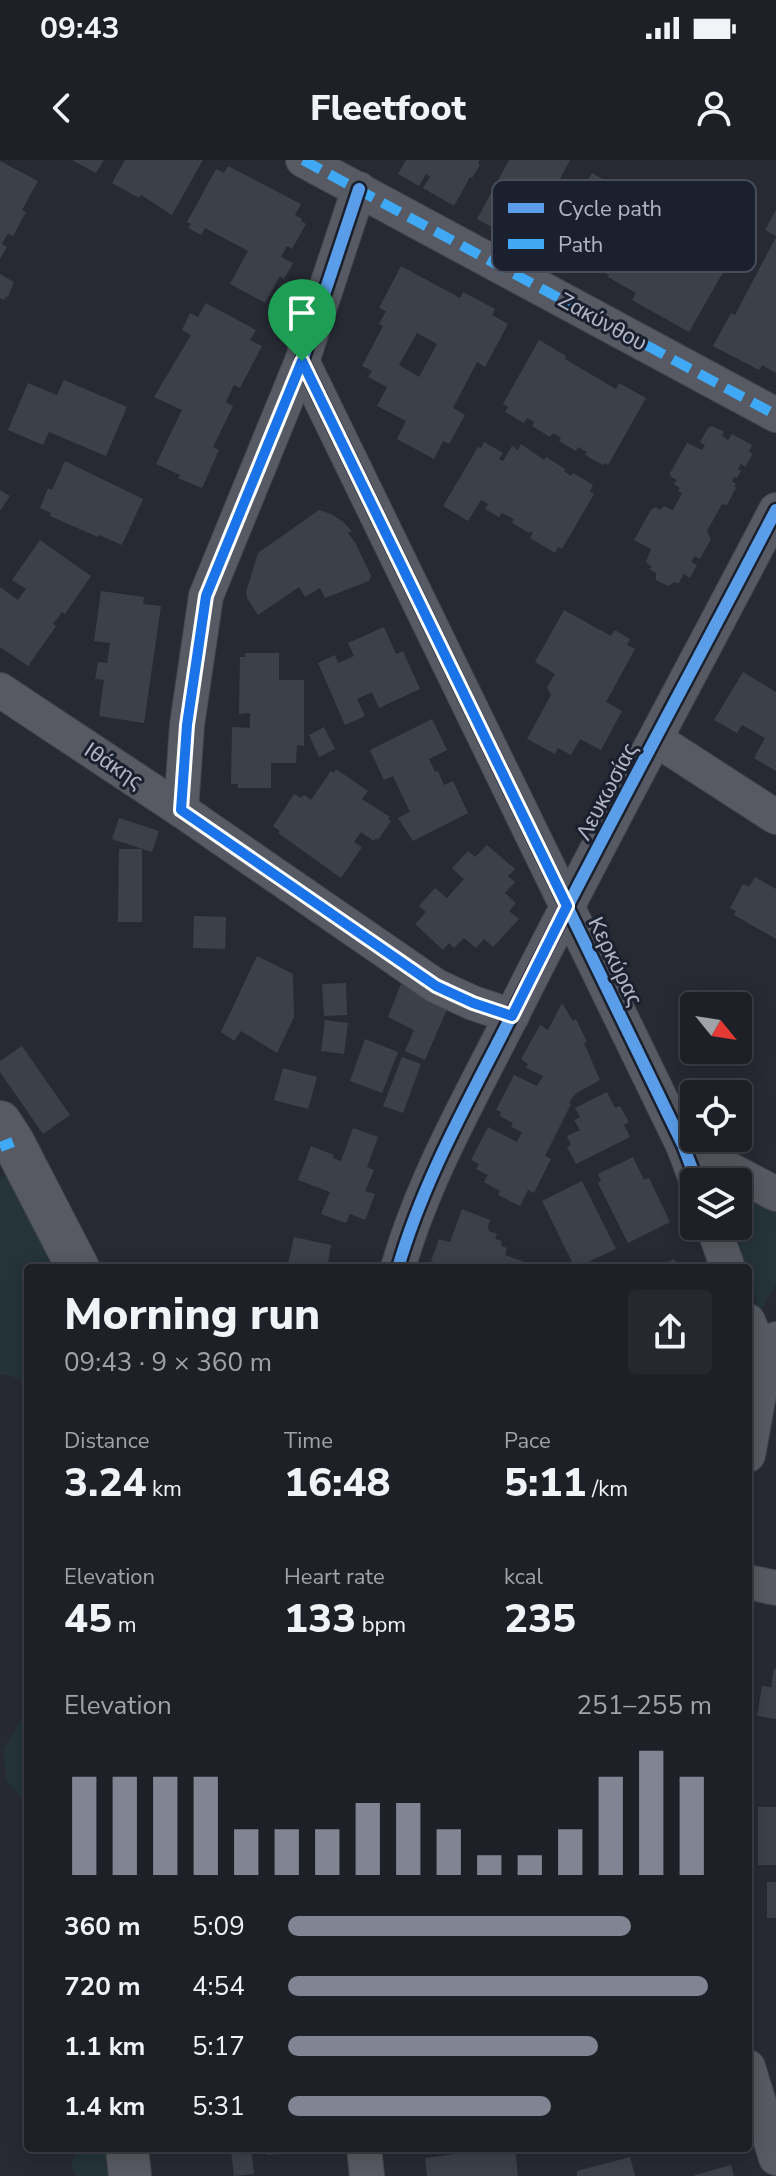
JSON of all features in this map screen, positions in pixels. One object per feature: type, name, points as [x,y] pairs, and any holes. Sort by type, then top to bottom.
[{"type":"street","name":"Ζακύνθου","points":[[303,160],[492,261]]},
{"type":"street","points":[[181,810],[187,725],[206,596],[302,361],[359,189]]},
{"type":"street","name":"Ζακύνθου","points":[[512,272],[776,415]]},
{"type":"street","name":"Κερκύρας","points":[[302,361],[680,1139]]},
{"type":"street","name":"Λευκωσίας","points":[[399,1264],[415,1216],[512,1016],[776,510]]},
{"type":"street","name":"Ιθάκης","points":[[0,690],[436,986],[512,1016]]},
{"type":"street","points":[[657,740],[776,817]]},
{"type":"street","points":[[0,1122],[76,1264]]},
{"type":"street","points":[[696,1152],[776,1194]]},
{"type":"street","points":[[718,1240],[727,1264]]},
{"type":"street","points":[[752,1326],[771,1350],[752,1437]]},
{"type":"street","points":[[752,1583],[776,1588]]},
{"type":"street","points":[[752,2080],[776,2158]]},
{"type":"street","points":[[127,2152],[130,2176]]},
{"type":"street","points":[[364,2152],[367,2176]]},
{"type":"shaded area","points":[[0,1177],[24,1183],[63,1264],[24,1264],[24,1381],[0,1375]]},
{"type":"shaded area","points":[[752,1196],[776,1204],[776,1284],[762,1309],[758,1309],[752,1284],[752,1264],[745,1264],[738,1240],[752,1240]]},
{"type":"shaded area","points":[[24,1714],[24,1801],[6,1780],[4,1749]]},
{"type":"shaded area","points":[[76,2152],[114,2152],[117,2176],[76,2176],[71,2166]]},
{"type":"building","points":[[72,160],[104,160],[96,173]]},
{"type":"building","points":[[125,160],[203,160],[172,215],[141,195],[139,198],[112,183]]},
{"type":"building","points":[[406,160],[480,160],[480,165],[454,206],[423,188],[430,177],[426,174],[419,186],[398,174]]},
{"type":"building","points":[[509,160],[570,160],[559,180],[498,180]]},
{"type":"building","points":[[0,161],[38,181],[22,210],[26,212],[13,236],[8,233],[2,244],[7,247],[0,259]]},
{"type":"building","points":[[228,166],[301,204],[295,215],[306,224],[292,249],[287,246],[281,257],[293,263],[284,279],[280,276],[265,303],[230,284],[248,251],[205,228],[201,235],[188,228],[191,224],[187,222],[216,169],[224,173]]},
{"type":"building","points":[[592,173],[604,180],[588,180]]},
{"type":"building","points":[[492,191],[492,227],[477,219]]},
{"type":"building","points":[[776,210],[776,236],[765,230]]},
{"type":"building","points":[[776,237],[776,373],[762,365],[759,370],[713,346],[731,313],[735,315]]},
{"type":"building","points":[[401,266],[460,298],[463,292],[495,309],[492,315],[508,324],[485,367],[477,362],[453,408],[465,415],[449,444],[443,441],[434,459],[397,439],[406,421],[377,406],[387,387],[368,377],[372,371],[362,366],[383,326],[379,324],[386,311],[379,308]],"holes":[[[417,333],[437,344],[419,377],[399,365]]]},
{"type":"building","points":[[604,272],[723,272],[689,332],[632,300],[636,293]]},
{"type":"building","points":[[0,274],[14,282],[4,300],[0,298]]},
{"type":"building","points":[[206,303],[256,330],[250,340],[262,346],[240,388],[234,385],[226,402],[233,406],[213,447],[219,450],[202,488],[156,464],[182,410],[154,397],[191,335],[182,330],[190,313],[198,317]]},
{"type":"building","points":[[539,340],[616,389],[619,383],[646,398],[608,465],[585,455],[587,452],[578,447],[576,451],[559,441],[561,438],[553,433],[550,437],[532,426],[534,422],[527,418],[524,423],[505,412],[508,407],[503,404]]},
{"type":"building","points":[[64,380],[127,407],[106,456],[49,432],[43,445],[8,430],[28,383],[57,395]]},
{"type":"building","points":[[712,426],[724,432],[722,436],[728,440],[732,434],[752,445],[749,452],[753,454],[745,467],[741,464],[738,469],[741,471],[732,481],[736,488],[727,505],[722,504],[707,531],[711,539],[700,559],[695,556],[691,562],[697,565],[690,578],[684,574],[678,584],[675,582],[668,586],[656,580],[656,573],[649,569],[652,567],[646,562],[651,549],[634,540],[651,510],[655,507],[660,510],[664,506],[673,510],[682,493],[674,484],[677,480],[670,473],[687,443],[702,450],[705,445],[700,442]]},
{"type":"building","points":[[484,442],[503,453],[499,459],[503,461],[512,446],[518,450],[521,444],[544,460],[546,457],[565,469],[571,476],[573,473],[593,485],[590,492],[594,494],[562,549],[558,547],[555,553],[530,538],[533,533],[512,523],[514,519],[502,513],[499,517],[485,509],[488,504],[481,500],[468,521],[443,506]]},
{"type":"building","points":[[65,461],[143,499],[122,545],[50,516],[51,513],[40,508]]},
{"type":"building","points":[[0,490],[10,496],[0,511]]},
{"type":"building","points":[[319,510],[342,521],[352,531],[348,533],[371,576],[369,581],[325,598],[320,588],[305,597],[299,587],[258,615],[246,592],[258,553]]},
{"type":"building","points":[[40,540],[91,576],[65,614],[62,612],[53,624],[56,626],[28,666],[0,647],[0,587],[18,600],[26,589],[12,580]]},
{"type":"building","points":[[101,591],[144,597],[143,604],[161,606],[144,723],[99,716],[104,680],[95,679],[98,662],[107,663],[110,643],[94,641]]},
{"type":"building","points":[[564,610],[611,636],[615,630],[630,639],[627,645],[635,649],[606,702],[622,711],[601,750],[580,739],[571,755],[558,748],[555,754],[527,739],[551,695],[547,687],[555,674],[535,662]]},
{"type":"building","points":[[384,627],[396,654],[403,651],[420,689],[379,708],[372,692],[357,699],[365,716],[345,725],[318,663],[335,655],[338,663],[354,656],[348,643]]},
{"type":"building","points":[[245,653],[279,653],[279,680],[304,680],[304,746],[297,745],[296,763],[271,763],[271,788],[238,788],[238,784],[231,784],[232,727],[250,728],[250,713],[239,714],[240,657],[245,657]]},
{"type":"building","points":[[743,672],[776,692],[776,771],[754,758],[765,738],[742,725],[737,733],[714,720]]},
{"type":"building","points":[[432,719],[447,750],[429,759],[444,785],[453,781],[468,813],[413,841],[398,818],[410,812],[393,776],[384,780],[370,750]]},
{"type":"building","points":[[324,727],[335,749],[319,757],[309,735]]},
{"type":"building","points":[[336,769],[368,791],[362,799],[390,817],[388,819],[391,821],[378,840],[376,838],[374,841],[361,832],[354,842],[362,847],[341,878],[278,833],[280,831],[273,826],[294,794],[311,800],[331,771],[334,773]]},
{"type":"building","points":[[119,818],[159,831],[152,852],[112,839]]},
{"type":"building","points":[[487,845],[515,869],[508,876],[515,882],[505,893],[516,903],[509,911],[519,919],[493,947],[484,939],[476,948],[464,938],[454,948],[449,943],[443,950],[415,924],[426,912],[419,906],[435,888],[447,898],[464,879],[452,868],[468,851],[475,857]]},
{"type":"building","points":[[119,849],[142,849],[142,922],[118,922]]},
{"type":"building","points":[[755,877],[776,889],[776,939],[734,915],[736,911],[730,908],[743,884],[749,887]]},
{"type":"building","points":[[194,916],[226,917],[225,949],[193,948]]},
{"type":"building","points":[[257,956],[293,974],[294,1017],[277,1053],[241,1031],[234,1041],[221,1032]]},
{"type":"building","points":[[346,983],[347,1015],[324,1016],[322,984]]},
{"type":"building","points":[[401,984],[447,1009],[425,1060],[405,1051],[414,1030],[388,1017]]},
{"type":"building","points":[[562,1003],[573,1021],[576,1019],[600,1080],[575,1094],[569,1103],[545,1156],[551,1159],[534,1193],[528,1190],[520,1206],[498,1195],[500,1191],[484,1182],[488,1175],[476,1169],[479,1164],[471,1160],[488,1127],[517,1142],[522,1132],[511,1127],[513,1123],[496,1110],[514,1075],[537,1086],[543,1076],[526,1068],[528,1064],[521,1059],[540,1025],[548,1030]]},
{"type":"building","points":[[325,1020],[348,1023],[344,1054],[321,1051]]},
{"type":"building","points":[[365,1039],[398,1052],[382,1093],[350,1081]]},
{"type":"building","points":[[22,1046],[70,1115],[43,1134],[0,1072],[0,1061]]},
{"type":"building","points":[[402,1057],[421,1064],[403,1113],[383,1106]]},
{"type":"building","points":[[283,1068],[317,1077],[308,1109],[274,1100]]},
{"type":"building","points":[[607,1092],[615,1108],[620,1106],[629,1122],[624,1125],[630,1137],[576,1164],[567,1147],[571,1145],[567,1136],[580,1130],[574,1120],[580,1117],[575,1108]]},
{"type":"building","points":[[353,1128],[378,1137],[367,1167],[374,1170],[365,1191],[375,1194],[365,1220],[350,1214],[346,1223],[321,1214],[330,1192],[298,1180],[311,1146],[341,1161]]},
{"type":"building","points":[[633,1157],[644,1180],[649,1178],[670,1222],[628,1243],[598,1183],[601,1181],[598,1174]]},
{"type":"building","points":[[582,1181],[616,1249],[584,1264],[573,1264],[542,1201]]},
{"type":"building","points":[[462,1209],[490,1220],[489,1231],[497,1234],[495,1239],[502,1241],[501,1246],[507,1248],[505,1255],[524,1262],[438,1264],[431,1261],[439,1239],[450,1242]]},
{"type":"building","points":[[294,1237],[331,1245],[328,1264],[288,1264]]},
{"type":"building","points":[[774,1669],[776,1719],[757,1716],[762,1686],[771,1687]]},
{"type":"building","points":[[758,1807],[776,1807],[776,1865],[758,1865]]},
{"type":"building","points":[[767,1882],[776,1882],[776,1918],[767,1918]]},
{"type":"building","points":[[231,2152],[251,2152],[254,2174],[234,2176]]},
{"type":"building","points":[[267,2152],[309,2152],[267,2155]]},
{"type":"building","points":[[472,2152],[515,2152],[518,2176],[427,2176],[425,2158]]},
{"type":"building","points":[[630,2157],[635,2176],[577,2176],[577,2171]]},
{"type":"building","points":[[731,2165],[734,2176],[695,2176],[695,2175]]},
{"type":"marked path","points":[[303,160],[492,262]]},
{"type":"marked path","points":[[511,272],[776,415]]},
{"type":"marked path","points":[[0,1147],[13,1142]]},
{"type":"cycle path","points":[[359,189],[302,361],[692,1168]]},
{"type":"cycle path","points":[[399,1264],[421,1201],[466,1104],[776,510]]},
{"type":"route","points":[[302,361],[567,906],[512,1016],[436,986],[181,810],[187,725],[206,596],[302,361]]}]
